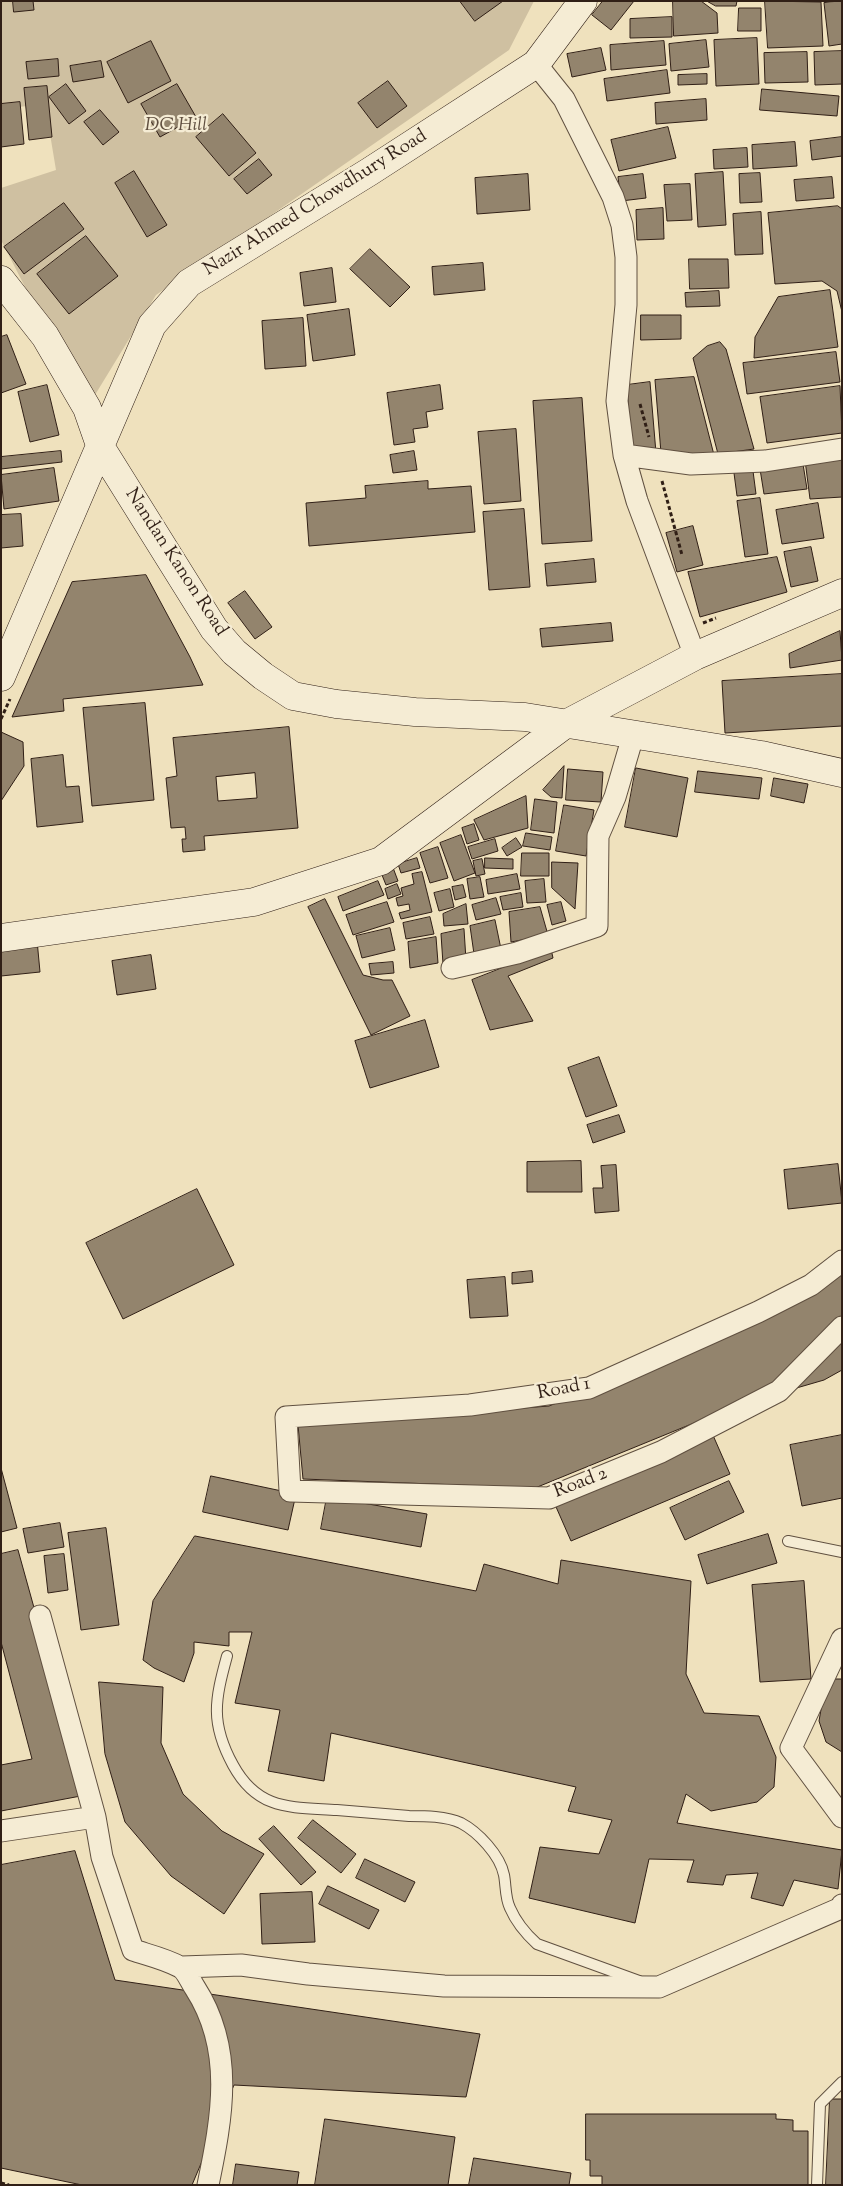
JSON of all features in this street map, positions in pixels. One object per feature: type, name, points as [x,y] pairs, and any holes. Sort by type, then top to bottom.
[{"type":"main road","name":"Nazir Ahmed Chowdhury Road","points":[[1,677],[101,448],[152,325],[189,283],[369,172],[536,64],[582,1]]},
{"type":"main road","name":"Nandan Kanon Road","points":[[1,280],[45,336],[87,408],[101,448],[214,629],[234,652],[293,696],[336,704],[415,712],[525,718],[761,755],[842,773]]},
{"type":"main road","points":[[1,938],[254,902],[381,861],[564,725],[695,656],[842,593]]},
{"type":"street","points":[[536,64],[564,99],[613,197],[622,225],[626,257],[626,305],[617,401],[624,455],[637,501],[695,656]]},
{"type":"street","points":[[624,455],[691,464],[765,462],[842,449]]},
{"type":"street","points":[[452,968],[516,953],[597,926],[598,836],[615,797],[633,736]]},
{"type":"street","name":"Road 1","points":[[288,1445],[286,1417],[470,1405],[588,1388],[758,1312],[811,1285],[842,1261]]},
{"type":"street","name":"Road 2","points":[[288,1445],[290,1491],[549,1498],[660,1452],[779,1391],[842,1327]]},
{"type":"street","points":[[40,1616],[95,1817],[102,1858],[133,1950],[182,1967],[241,1965],[308,1974],[444,1986],[659,1987],[841,1908],[842,1905]]},
{"type":"street","points":[[842,1639],[791,1748],[842,1818]]},
{"type":"street","points":[[1,1831],[95,1817]]},
{"type":"street","points":[[182,1967],[206,2005],[220,2048],[223,2090],[216,2145],[208,2185]]},
{"type":"lane","points":[[788,1541],[842,1552]]},
{"type":"lane","points":[[228,1656],[217,1704],[218,1733],[236,1771],[255,1793],[268,1801],[296,1809],[434,1817],[461,1823],[485,1842],[495,1854],[504,1873],[509,1907],[527,1936],[537,1944],[659,1987]]},
{"type":"lane","points":[[817,2185],[820,2104],[842,2082]]},
{"type":"path","points":[[640,400],[650,438]]},
{"type":"path","points":[[660,475],[683,558]]},
{"type":"path","points":[[701,624],[719,618]]},
{"type":"path","points":[[1,2183],[8,2185]]},
{"type":"green space","name":"DC Hill","points":[[1,1],[534,1],[509,50],[156,295],[87,408],[1,240],[1,188],[56,170],[45,104],[1,109]]},
{"type":"building","points":[[13,1],[33,1],[34,10],[14,12]]},
{"type":"building","points":[[460,1],[503,1],[475,21]]},
{"type":"building","points":[[603,1],[634,1],[611,30],[592,15]]},
{"type":"building","points":[[673,1],[701,1],[717,13],[718,33],[674,36]]},
{"type":"building","points":[[707,1],[737,1],[736,6],[716,6]]},
{"type":"building","points":[[765,1],[821,2],[823,46],[768,48]]},
{"type":"building","points":[[842,1],[842,44],[829,46],[824,3]]},
{"type":"building","points":[[739,8],[761,8],[761,31],[738,31]]},
{"type":"building","points":[[672,17],[672,37],[630,38],[630,19]]},
{"type":"building","points":[[757,38],[759,84],[716,86],[714,40]]},
{"type":"building","points":[[706,40],[709,67],[671,71],[669,44]]},
{"type":"building","points":[[151,41],[171,81],[128,103],[107,62]]},
{"type":"building","points":[[664,41],[666,65],[611,70],[610,45]]},
{"type":"building","points":[[601,48],[606,70],[572,77],[567,54]]},
{"type":"building","points":[[842,51],[842,84],[815,85],[814,52]]},
{"type":"building","points":[[807,52],[808,82],[765,83],[764,53]]},
{"type":"building","points":[[58,59],[59,76],[28,79],[26,62]]},
{"type":"building","points":[[101,61],[104,77],[73,82],[70,66]]},
{"type":"building","points":[[667,70],[670,93],[607,101],[604,79]]},
{"type":"building","points":[[707,74],[707,84],[678,85],[678,75]]},
{"type":"building","points":[[388,81],[407,106],[377,128],[358,103]]},
{"type":"building","points":[[66,84],[86,111],[69,124],[49,97]]},
{"type":"building","points":[[177,84],[196,117],[160,137],[141,104]]},
{"type":"building","points":[[47,86],[52,137],[29,140],[24,88]]},
{"type":"building","points":[[762,89],[839,96],[837,116],[760,110]]},
{"type":"building","points":[[706,99],[707,120],[656,124],[655,103]]},
{"type":"building","points":[[20,102],[24,144],[1,147],[1,104]]},
{"type":"building","points":[[100,110],[119,132],[103,145],[84,122]]},
{"type":"building","points":[[223,114],[256,153],[229,176],[196,137]]},
{"type":"building","points":[[668,127],[676,158],[619,171],[611,140]]},
{"type":"building","points":[[842,137],[842,156],[812,160],[810,141]]},
{"type":"building","points":[[795,142],[797,166],[753,169],[752,145]]},
{"type":"building","points":[[747,148],[748,167],[714,169],[713,150]]},
{"type":"building","points":[[259,159],[272,175],[247,194],[234,179]]},
{"type":"building","points":[[134,171],[167,225],[147,237],[115,183]]},
{"type":"building","points":[[723,172],[726,225],[698,227],[695,174]]},
{"type":"building","points":[[760,173],[762,202],[740,203],[739,174]]},
{"type":"building","points":[[528,174],[530,210],[477,214],[475,178]]},
{"type":"building","points":[[643,174],[646,198],[621,201],[618,177]]},
{"type":"building","points":[[832,177],[834,198],[796,201],[794,180]]},
{"type":"building","points":[[690,184],[692,220],[667,221],[664,185]]},
{"type":"building","points":[[64,203],[84,229],[24,274],[4,247]]},
{"type":"building","points":[[838,206],[842,209],[842,312],[837,291],[822,281],[775,284],[768,213]]},
{"type":"building","points":[[663,208],[664,239],[637,240],[636,210]]},
{"type":"building","points":[[761,212],[763,254],[735,255],[733,214]]},
{"type":"building","points":[[86,236],[118,276],[69,314],[37,274]]},
{"type":"building","points":[[370,249],[410,287],[390,307],[350,269]]},
{"type":"building","points":[[689,259],[728,259],[729,288],[690,289]]},
{"type":"building","points":[[483,263],[485,290],[434,295],[432,267]]},
{"type":"building","points":[[332,268],[336,302],[304,306],[300,273]]},
{"type":"building","points":[[830,290],[838,347],[754,358],[755,337],[778,297]]},
{"type":"building","points":[[719,291],[720,306],[686,307],[685,293]]},
{"type":"building","points":[[349,309],[355,355],[313,361],[307,315]]},
{"type":"building","points":[[641,315],[681,315],[681,339],[641,340]]},
{"type":"building","points":[[303,318],[306,366],[265,369],[262,321]]},
{"type":"building","points":[[7,335],[26,384],[1,393],[1,337]]},
{"type":"building","points":[[720,342],[726,349],[754,449],[718,454],[693,358],[707,346]]},
{"type":"building","points":[[836,352],[840,382],[747,394],[743,363]]},
{"type":"building","points":[[694,377],[714,455],[661,453],[655,380]]},
{"type":"building","points":[[650,382],[656,453],[631,455],[627,385]]},
{"type":"building","points":[[47,385],[59,435],[30,442],[18,392]]},
{"type":"building","points":[[440,385],[443,409],[426,412],[428,427],[413,429],[415,442],[394,445],[387,393]]},
{"type":"building","points":[[840,386],[842,433],[767,443],[760,397]]},
{"type":"building","points":[[582,398],[592,541],[542,544],[533,401]]},
{"type":"building","points":[[516,429],[521,501],[484,504],[478,432]]},
{"type":"building","points":[[61,451],[62,462],[1,469],[1,457]]},
{"type":"building","points":[[414,451],[417,470],[393,473],[390,455]]},
{"type":"building","points":[[842,455],[842,497],[810,499],[805,460]]},
{"type":"building","points":[[803,464],[807,489],[764,494],[760,469]]},
{"type":"building","points":[[54,468],[59,501],[4,509],[1,475]]},
{"type":"building","points":[[753,471],[756,494],[737,496],[734,473]]},
{"type":"building","points":[[428,481],[428,489],[471,486],[475,532],[309,546],[306,503],[366,498],[365,486]]},
{"type":"building","points":[[760,498],[768,554],[745,557],[737,501]]},
{"type":"building","points":[[818,503],[824,538],[782,544],[776,510]]},
{"type":"building","points":[[524,509],[530,587],[489,590],[483,512]]},
{"type":"building","points":[[21,514],[23,546],[1,548],[1,515]]},
{"type":"building","points":[[693,526],[703,565],[677,572],[666,533]]},
{"type":"building","points":[[811,547],[818,581],[791,587],[784,552]]},
{"type":"building","points":[[777,557],[787,592],[700,617],[688,572]]},
{"type":"building","points":[[594,559],[596,582],[547,586],[545,564]]},
{"type":"building","points":[[146,575],[203,685],[63,699],[64,711],[12,717],[72,582]]},
{"type":"building","points":[[245,591],[272,627],[255,639],[228,603]]},
{"type":"building","points":[[611,623],[613,641],[542,647],[540,629]]},
{"type":"building","points":[[840,631],[842,660],[790,668],[789,654]]},
{"type":"building","points":[[842,674],[842,726],[725,733],[722,681]]},
{"type":"building","points":[[145,703],[154,800],[92,806],[83,708]]},
{"type":"building","points":[[289,727],[298,828],[204,836],[205,850],[183,852],[182,839],[186,839],[185,827],[171,828],[166,778],[177,776],[173,738]],"holes":[[[255,773],[257,798],[218,801],[216,777]]]},
{"type":"building","points":[[1,732],[23,742],[24,766],[1,801]]},
{"type":"building","points":[[63,755],[66,787],[79,786],[83,822],[37,827],[31,759]]},
{"type":"building","points":[[564,766],[562,798],[551,797],[543,790]]},
{"type":"building","points":[[636,768],[688,778],[677,837],[625,827]]},
{"type":"building","points":[[568,769],[603,772],[601,802],[566,800]]},
{"type":"building","points":[[698,771],[762,778],[759,799],[695,792]]},
{"type":"building","points":[[774,778],[808,784],[804,803],[771,796]]},
{"type":"building","points":[[526,796],[528,828],[484,840],[474,820]]},
{"type":"building","points":[[535,799],[557,802],[554,833],[531,830]]},
{"type":"building","points":[[564,805],[594,810],[586,856],[556,851]]},
{"type":"building","points":[[474,824],[479,840],[467,844],[462,828]]},
{"type":"building","points":[[526,833],[552,837],[550,850],[523,846]]},
{"type":"building","points":[[461,835],[475,873],[454,881],[440,843]]},
{"type":"building","points":[[516,838],[522,847],[507,856],[502,848]]},
{"type":"building","points":[[495,839],[498,851],[472,859],[468,847]]},
{"type":"building","points":[[438,847],[448,878],[430,883],[420,853]]},
{"type":"building","points":[[522,853],[549,853],[549,876],[521,876]]},
{"type":"building","points":[[417,858],[420,868],[401,873],[398,864]]},
{"type":"building","points":[[485,858],[513,859],[513,869],[485,868]]},
{"type":"building","points":[[482,859],[485,874],[476,876],[473,861]]},
{"type":"building","points":[[552,862],[578,863],[575,909],[552,888]]},
{"type":"building","points":[[392,865],[398,881],[386,885],[380,870]]},
{"type":"building","points":[[422,872],[432,912],[401,919],[399,913],[410,910],[409,904],[398,906],[396,898],[403,896],[401,888],[414,884],[412,874]]},
{"type":"building","points":[[517,874],[520,889],[488,894],[486,880]]},
{"type":"building","points":[[480,877],[484,897],[470,899],[467,879]]},
{"type":"building","points":[[544,879],[546,902],[527,903],[525,881]]},
{"type":"building","points":[[378,881],[384,895],[343,911],[338,897]]},
{"type":"building","points":[[397,884],[401,894],[388,899],[385,889]]},
{"type":"building","points":[[463,885],[466,897],[455,900],[452,887]]},
{"type":"building","points":[[450,889],[454,907],[439,911],[434,893]]},
{"type":"building","points":[[521,893],[523,907],[503,910],[500,897]]},
{"type":"building","points":[[496,898],[501,914],[476,920],[472,905]]},
{"type":"building","points":[[325,899],[363,975],[383,980],[392,980],[410,1016],[371,1035],[308,907]]},
{"type":"building","points":[[387,902],[394,922],[353,935],[346,915]]},
{"type":"building","points":[[561,902],[566,921],[552,925],[547,905]]},
{"type":"building","points":[[466,904],[468,924],[444,926],[443,914]]},
{"type":"building","points":[[540,907],[548,935],[511,942],[509,912]]},
{"type":"building","points":[[430,917],[434,934],[406,939],[403,923]]},
{"type":"building","points":[[495,920],[501,949],[474,954],[470,926]]},
{"type":"building","points":[[390,928],[395,950],[362,958],[356,936]]},
{"type":"building","points":[[464,929],[466,960],[443,964],[441,934]]},
{"type":"building","points":[[436,937],[438,963],[410,968],[408,942]]},
{"type":"building","points":[[37,940],[40,972],[1,976],[1,943]]},
{"type":"building","points":[[551,949],[553,958],[508,976],[533,1021],[490,1030],[472,980]]},
{"type":"building","points":[[151,955],[156,989],[117,995],[112,961]]},
{"type":"building","points":[[393,962],[394,973],[371,975],[369,964]]},
{"type":"building","points":[[425,1020],[439,1067],[370,1088],[355,1041]]},
{"type":"building","points":[[599,1057],[617,1106],[586,1117],[568,1068]]},
{"type":"building","points":[[619,1115],[625,1132],[593,1143],[587,1125]]},
{"type":"building","points":[[581,1161],[582,1192],[527,1192],[527,1162]]},
{"type":"building","points":[[838,1164],[842,1203],[788,1209],[784,1170]]},
{"type":"building","points":[[616,1165],[619,1211],[595,1213],[593,1188],[603,1188],[601,1166]]},
{"type":"building","points":[[197,1189],[234,1265],[123,1319],[86,1243]]},
{"type":"building","points":[[842,1266],[842,1370],[824,1380],[738,1405],[535,1488],[303,1479],[298,1425],[549,1406],[752,1325]]},
{"type":"building","points":[[532,1271],[533,1282],[512,1284],[512,1273]]},
{"type":"building","points":[[505,1277],[508,1316],[470,1318],[467,1280]]},
{"type":"building","points":[[712,1433],[730,1474],[571,1541],[553,1500]]},
{"type":"building","points":[[842,1435],[842,1498],[802,1506],[790,1445]]},
{"type":"building","points":[[1,1468],[17,1528],[1,1532]]},
{"type":"building","points":[[211,1476],[296,1494],[288,1530],[203,1512]]},
{"type":"building","points":[[729,1481],[744,1512],[685,1540],[670,1508]]},
{"type":"building","points":[[327,1497],[427,1514],[421,1547],[321,1529]]},
{"type":"building","points":[[60,1523],[64,1547],[28,1553],[23,1529]]},
{"type":"building","points":[[106,1528],[119,1625],[81,1630],[68,1533]]},
{"type":"building","points":[[768,1534],[777,1563],[707,1584],[698,1555]]},
{"type":"building","points":[[195,1536],[476,1591],[484,1564],[558,1584],[561,1560],[691,1581],[686,1674],[704,1713],[759,1716],[776,1757],[774,1787],[757,1802],[711,1811],[686,1794],[677,1823],[842,1850],[838,1889],[794,1880],[783,1906],[751,1898],[758,1873],[726,1875],[723,1885],[687,1882],[694,1860],[649,1859],[635,1923],[529,1898],[540,1847],[599,1854],[612,1820],[568,1811],[576,1787],[331,1733],[324,1781],[268,1771],[280,1710],[235,1703],[252,1632],[229,1632],[229,1646],[194,1642],[194,1653],[184,1682],[154,1668],[143,1660],[153,1601]]},
{"type":"building","points":[[18,1550],[86,1795],[1,1811],[1,1765],[32,1759],[1,1642],[1,1554]]},
{"type":"building","points":[[64,1554],[68,1590],[48,1593],[44,1556]]},
{"type":"building","points":[[804,1581],[811,1679],[760,1682],[752,1585]]},
{"type":"building","points":[[835,1679],[842,1679],[842,1752],[826,1742],[819,1721],[823,1698]]},
{"type":"building","points":[[99,1682],[163,1687],[161,1743],[183,1794],[222,1831],[264,1854],[224,1914],[171,1876],[125,1822],[105,1754]]},
{"type":"building","points":[[313,1820],[356,1854],[341,1873],[298,1838]]},
{"type":"building","points":[[274,1826],[316,1872],[301,1885],[259,1839]]},
{"type":"building","points":[[75,1851],[115,1980],[480,2034],[466,2097],[234,2085],[192,2185],[82,2185],[1,2168],[1,1865]]},
{"type":"building","points":[[365,1859],[415,1882],[405,1902],[356,1878]]},
{"type":"building","points":[[328,1886],[379,1910],[369,1929],[319,1904]]},
{"type":"building","points":[[312,1892],[315,1942],[262,1944],[260,1894]]},
{"type":"building","points":[[830,2099],[842,2099],[842,2185],[826,2185]]},
{"type":"building","points":[[586,2114],[776,2114],[776,2119],[793,2120],[793,2131],[808,2131],[808,2185],[602,2185],[602,2176],[590,2176],[590,2160],[586,2160]]},
{"type":"building","points":[[325,2119],[455,2137],[448,2185],[315,2185]]},
{"type":"building","points":[[474,2158],[571,2173],[569,2185],[469,2185]]},
{"type":"building","points":[[236,2164],[299,2172],[297,2185],[233,2185]]}]
